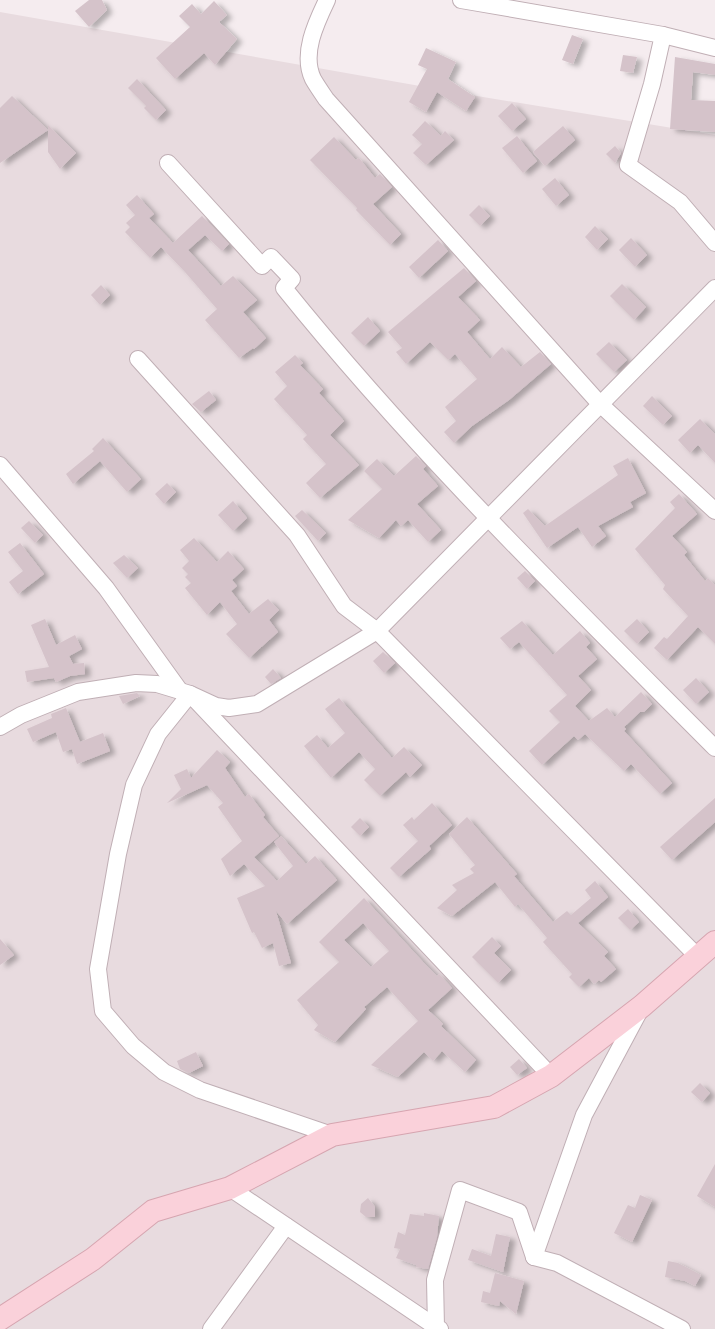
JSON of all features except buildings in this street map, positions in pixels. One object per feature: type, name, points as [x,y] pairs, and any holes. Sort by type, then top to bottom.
[{"type":"main road","points":[[0,1319],[93,1260],[153,1211],[230,1188],[332,1135],[494,1108],[551,1076],[642,1006],[715,942]]},
{"type":"street","points":[[327,0],[315,26],[308,60],[313,78],[326,100],[600,404],[715,511]]},
{"type":"street","points":[[461,0],[663,35],[715,48]]},
{"type":"street","points":[[663,35],[652,84],[628,165],[680,202],[715,243]]},
{"type":"street","points":[[168,163],[262,266],[270,258],[292,279],[284,288],[341,359],[486,518],[715,748]]},
{"type":"street","points":[[0,727],[21,715],[78,692],[136,683],[157,684],[185,692],[216,706],[229,708],[257,704],[377,631],[486,518],[715,288]]},
{"type":"street","points":[[138,359],[297,535],[344,606],[377,631],[698,957]]},
{"type":"street","points":[[0,465],[106,588],[185,692],[551,1076]]},
{"type":"street","points":[[185,692],[158,734],[134,786],[118,854],[98,969],[103,1010],[133,1046],[164,1072],[200,1090],[332,1135]]},
{"type":"street","points":[[534,1257],[584,1116],[642,1006]]},
{"type":"street","points":[[230,1188],[438,1328]]},
{"type":"street","points":[[438,1328],[435,1280],[460,1190],[519,1212],[534,1257]]},
{"type":"street","points":[[211,1329],[286,1226]]},
{"type":"street","points":[[534,1257],[557,1263],[682,1329]]},
{"type":"shaded area","points":[[0,12],[471,95],[715,135],[715,1329],[0,1329]]}]
